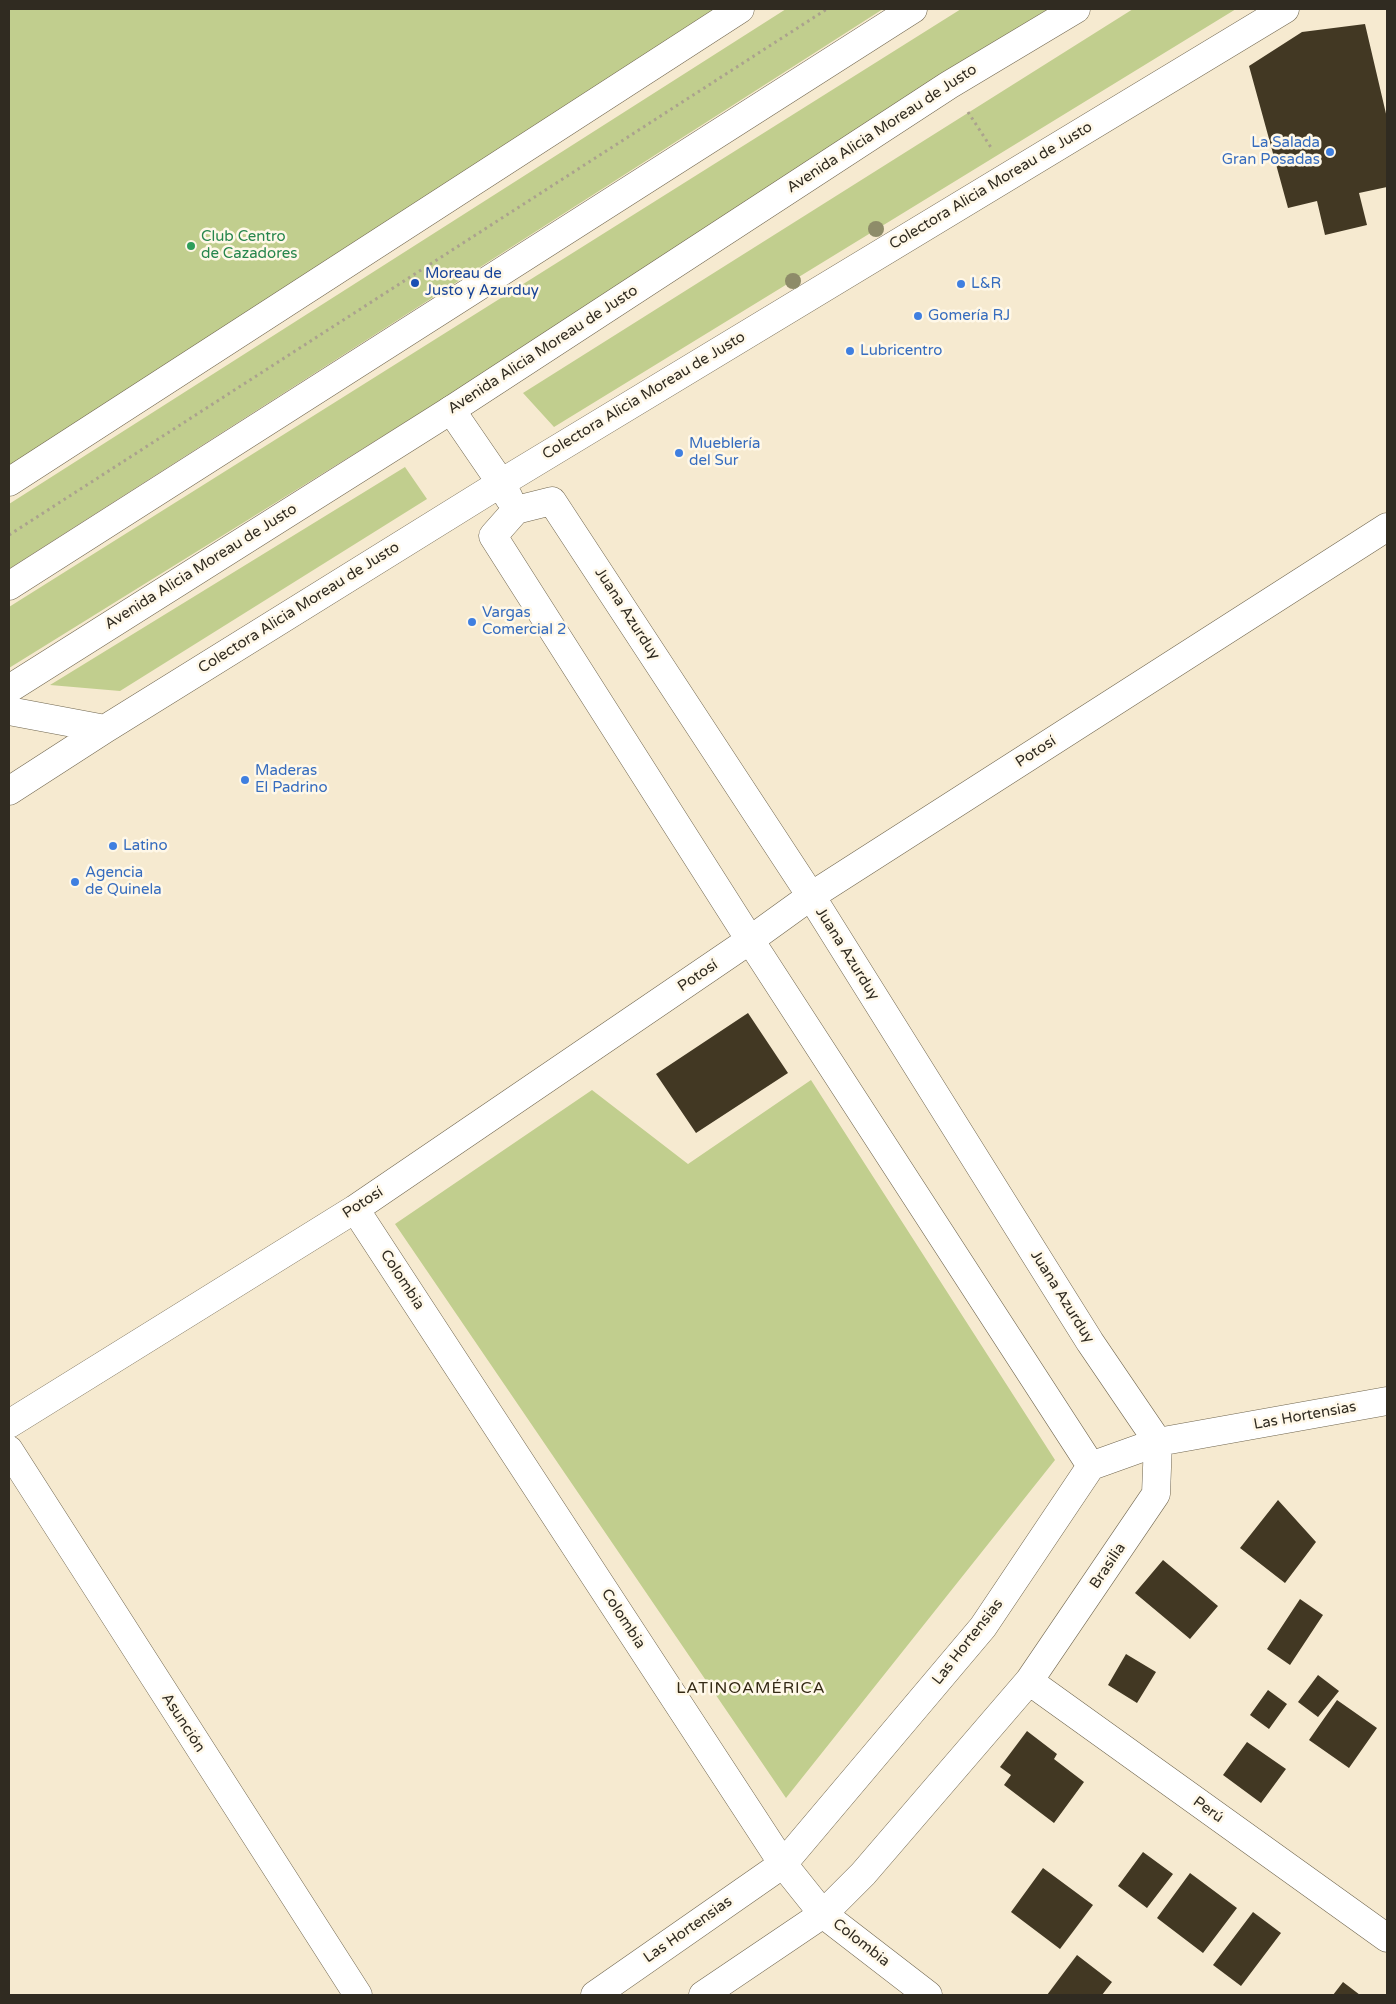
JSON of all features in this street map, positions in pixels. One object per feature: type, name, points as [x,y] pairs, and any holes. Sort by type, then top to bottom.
[{"type":"street","points":[[9,482],[740,9]]},
{"type":"street","points":[[9,586],[912,9]]},
{"type":"street","name":"Avenida Alicia Moreau de Justo","points":[[9,689],[451,410],[949,85],[1076,9]]},
{"type":"street","name":"Colectora Alicia Moreau de Justo","points":[[9,791],[105,729],[501,483],[1285,9]]},
{"type":"street","points":[[451,410],[501,483],[516,510],[493,536],[750,940],[1091,1466]]},
{"type":"street","name":"Juana Azurduy","points":[[516,510],[552,501],[811,896],[1090,1342],[1158,1442]]},
{"type":"street","name":"Potosí","points":[[9,1424],[355,1209],[750,940],[811,896],[1387,527]]},
{"type":"street","points":[[9,711],[105,729]]},
{"type":"street","name":"Colombia","points":[[355,1209],[783,1864],[823,1914],[928,1995]]},
{"type":"street","name":"Las Hortensias","points":[[594,1995],[783,1864],[984,1627],[1091,1466],[1158,1442],[1387,1401]]},
{"type":"street","name":"Brasilia","points":[[1029,1682],[1156,1494],[1158,1442]]},
{"type":"street","name":"Asunción","points":[[9,1450],[358,1995]]},
{"type":"street","points":[[703,1995],[823,1914],[863,1874],[1029,1682]]},
{"type":"street","name":"Perú","points":[[1029,1682],[1387,1938]]},
{"type":"path","points":[[9,535],[827,9]]},
{"type":"path","points":[[968,113],[997,155]]},
{"type":"green space","name":"Club Centro de Cazadores","points":[[9,9],[738,9],[9,482]]},
{"type":"green space","points":[[786,9],[883,9],[9,569],[9,504]]},
{"type":"green space","points":[[961,9],[1068,9],[949,85],[9,668],[9,607]]},
{"type":"green space","points":[[1133,9],[1236,9],[554,427],[523,393]]},
{"type":"green space","points":[[405,467],[427,499],[120,691],[50,685]]},
{"type":"green space","points":[[811,1080],[1055,1460],[786,1798],[395,1224],[592,1090],[688,1164]]},
{"type":"building","name":"La Salada Gran Posadas","points":[[1365,24],[1387,118],[1387,187],[1359,193],[1367,225],[1325,235],[1317,201],[1288,208],[1249,66],[1302,32]]},
{"type":"building","points":[[748,1013],[788,1073],[696,1133],[656,1074]]},
{"type":"building","points":[[1278,1500],[1316,1542],[1285,1583],[1240,1548]]},
{"type":"building","points":[[1163,1560],[1218,1606],[1190,1639],[1135,1593]]},
{"type":"building","points":[[1300,1599],[1323,1615],[1290,1665],[1267,1649]]},
{"type":"building","points":[[1126,1654],[1156,1672],[1137,1703],[1108,1685]]},
{"type":"building","points":[[1318,1675],[1339,1691],[1318,1717],[1298,1702]]},
{"type":"building","points":[[1268,1690],[1287,1704],[1269,1729],[1250,1715]]},
{"type":"building","points":[[1337,1700],[1377,1728],[1349,1768],[1309,1740]]},
{"type":"building","points":[[1027,1731],[1057,1754],[1054,1759],[1084,1782],[1054,1823],[1004,1785],[1011,1775],[1000,1767]]},
{"type":"building","points":[[1247,1742],[1286,1769],[1261,1803],[1223,1775]]},
{"type":"building","points":[[1143,1852],[1173,1874],[1147,1908],[1118,1886]]},
{"type":"building","points":[[1043,1868],[1093,1905],[1060,1949],[1011,1912]]},
{"type":"building","points":[[1190,1873],[1237,1908],[1203,1953],[1157,1918]]},
{"type":"building","points":[[1253,1912],[1281,1933],[1241,1986],[1213,1965]]},
{"type":"building","points":[[1077,1955],[1112,1982],[1102,1995],[1047,1995]]},
{"type":"building","points":[[1343,1982],[1360,1995],[1333,1995]]},
{"type":"place","name":"La Salada Gran Posadas","points":[[1330,152]]},
{"type":"place","name":"Club Centro de Cazadores","points":[[191,246]]},
{"type":"place","name":"Moreau de Justo y Azurduy","points":[[415,283]]},
{"type":"place","name":"L&R","points":[[961,284]]},
{"type":"place","name":"Gomería RJ","points":[[918,316]]},
{"type":"place","name":"Lubricentro","points":[[850,351]]},
{"type":"place","name":"Mueblería del Sur","points":[[679,453]]},
{"type":"place","name":"Vargas Comercial 2","points":[[472,622]]},
{"type":"place","name":"Maderas El Padrino","points":[[245,780]]},
{"type":"place","name":"Latino","points":[[113,846]]},
{"type":"place","name":"Agencia de Quinela","points":[[75,882]]},
{"type":"district","name":"LATINOAMÉRICA","points":[[751,1689]]}]
